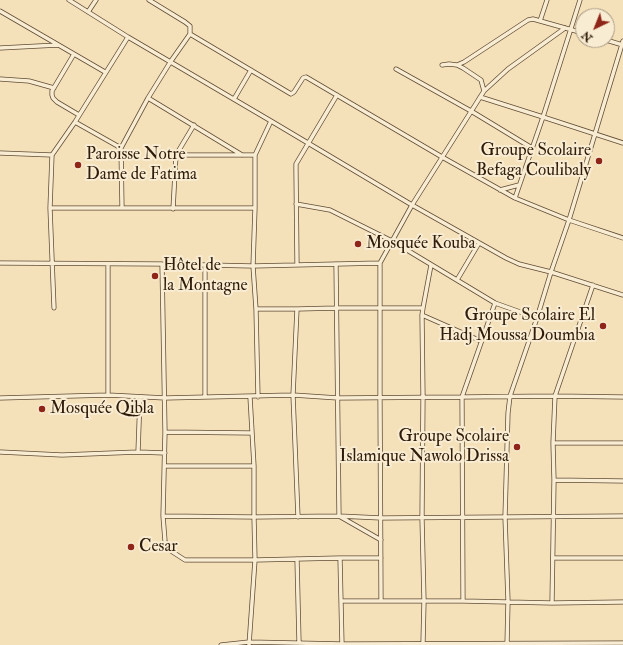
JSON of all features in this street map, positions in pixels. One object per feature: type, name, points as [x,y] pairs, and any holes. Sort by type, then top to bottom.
[{"type":"street","points":[[68,0],[412,205],[506,258],[519,264],[551,272],[623,295]]},
{"type":"street","points":[[88,12],[96,0]]},
{"type":"street","points":[[122,208],[121,148],[148,98],[190,34],[190,26],[149,0]]},
{"type":"street","points":[[540,21],[547,0]]},
{"type":"street","points":[[515,198],[580,0]]},
{"type":"street","points":[[0,11],[105,72]]},
{"type":"street","points":[[457,65],[464,62],[525,21],[533,19],[575,31]]},
{"type":"street","points":[[381,600],[380,263],[412,205],[484,91],[508,69],[565,28]]},
{"type":"street","points":[[190,34],[292,94],[304,77],[515,198],[569,220],[623,237]]},
{"type":"street","points":[[54,308],[50,208],[52,155],[75,122],[128,37]]},
{"type":"street","points":[[507,644],[508,601],[505,517],[508,413],[510,396],[569,220],[622,44]]},
{"type":"street","points":[[0,48],[59,45]]},
{"type":"street","points":[[74,54],[52,91],[52,95],[57,102],[79,115]]},
{"type":"street","points":[[442,65],[457,65],[463,68],[481,80],[484,91]]},
{"type":"street","points":[[396,69],[471,111],[532,148]]},
{"type":"street","points":[[234,99],[251,70]]},
{"type":"street","points":[[0,79],[29,81],[54,88]]},
{"type":"street","points":[[297,265],[296,164],[337,95]]},
{"type":"street","points":[[480,97],[543,116],[623,143]]},
{"type":"street","points":[[148,98],[242,154]]},
{"type":"street","points":[[258,397],[256,309],[253,266],[255,155],[271,121]]},
{"type":"street","points":[[75,122],[121,148]]},
{"type":"street","points":[[173,208],[176,155],[194,125]]},
{"type":"street","points":[[0,153],[52,155]]},
{"type":"street","points":[[176,155],[255,155]]},
{"type":"street","points":[[500,190],[519,185]]},
{"type":"street","points":[[296,204],[330,210],[392,241],[494,303],[537,318]]},
{"type":"street","points":[[50,208],[255,208]]},
{"type":"street","points":[[457,280],[479,243]]},
{"type":"street","points":[[0,262],[253,266],[380,263]]},
{"type":"street","points":[[108,264],[108,395]]},
{"type":"street","points":[[162,264],[165,398],[163,516],[165,541],[168,549],[185,560],[381,558]]},
{"type":"street","points":[[336,264],[339,516]]},
{"type":"street","points":[[423,643],[422,315],[431,264]]},
{"type":"street","points":[[205,265],[205,397]]},
{"type":"street","points":[[552,602],[554,480],[553,443],[555,396],[593,285]]},
{"type":"street","points":[[463,601],[462,397],[494,303]]},
{"type":"street","points":[[256,309],[423,308]]},
{"type":"street","points":[[297,309],[293,395],[298,517]]},
{"type":"street","points":[[422,315],[481,341]]},
{"type":"street","points":[[0,398],[108,395],[165,398],[293,395],[338,398],[510,396],[623,397]]},
{"type":"street","points":[[138,452],[140,397]]},
{"type":"street","points":[[249,643],[255,560],[254,466],[250,397]]},
{"type":"street","points":[[165,432],[252,433]]},
{"type":"street","points":[[553,443],[623,443]]},
{"type":"street","points":[[0,452],[62,455],[138,452],[165,453]]},
{"type":"street","points":[[164,466],[254,466]]},
{"type":"street","points":[[554,480],[623,481]]},
{"type":"street","points":[[163,516],[339,516],[381,518],[623,516]]},
{"type":"street","points":[[339,516],[381,540]]},
{"type":"street","points":[[340,558],[342,644]]},
{"type":"street","points":[[553,558],[623,558]]},
{"type":"street","points":[[297,559],[299,642]]},
{"type":"street","points":[[341,601],[623,602]]},
{"type":"street","points":[[221,645],[299,642],[342,644],[623,643]]},
{"type":"place","name":"Groupe Scolaire Befaga Coulibaly","points":[[599,161]]},
{"type":"place","name":"Paroisse Notre Dame de Fatima","points":[[78,165]]},
{"type":"place","name":"Mosquée Kouba","points":[[358,244]]},
{"type":"place","name":"Hôtel de la Montagne","points":[[155,276]]},
{"type":"place","name":"Groupe Scolaire El Hadj Moussa Doumbia","points":[[603,326]]},
{"type":"place","name":"Mosquée Qibla","points":[[42,409]]},
{"type":"place","name":"Groupe Scolaire Islamique Nawolo Drissa","points":[[517,447]]},
{"type":"place","name":"Cesar","points":[[131,547]]}]
